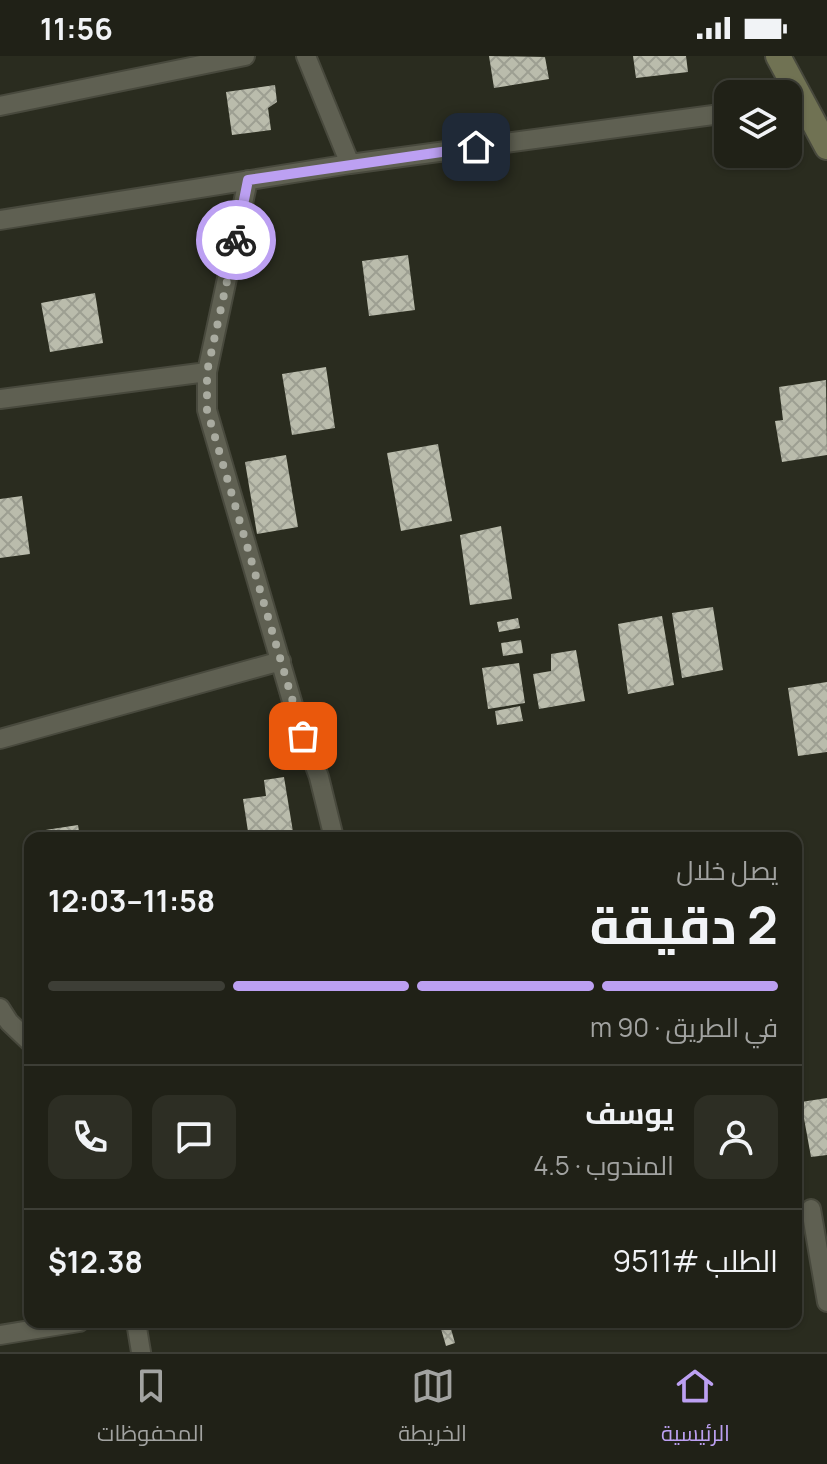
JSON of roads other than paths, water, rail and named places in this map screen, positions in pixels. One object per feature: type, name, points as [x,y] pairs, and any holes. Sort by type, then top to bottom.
[{"type":"street","points":[[0,106],[245,56]]},
{"type":"street","points":[[306,56],[350,164]]},
{"type":"street","points":[[778,56],[787,80]]},
{"type":"street","points":[[802,110],[824,133]]},
{"type":"street","points":[[0,220],[350,164],[714,115]]},
{"type":"street","points":[[248,180],[207,372],[207,410],[296,715],[319,777],[333,832]]},
{"type":"street","points":[[0,399],[207,372]]},
{"type":"street","points":[[0,739],[281,661]]},
{"type":"street","points":[[0,1008],[24,1036]]},
{"type":"street","points":[[811,1209],[827,1302]]},
{"type":"street","points":[[0,1335],[43,1328]]},
{"type":"street","points":[[137,1328],[141,1352]]}]
